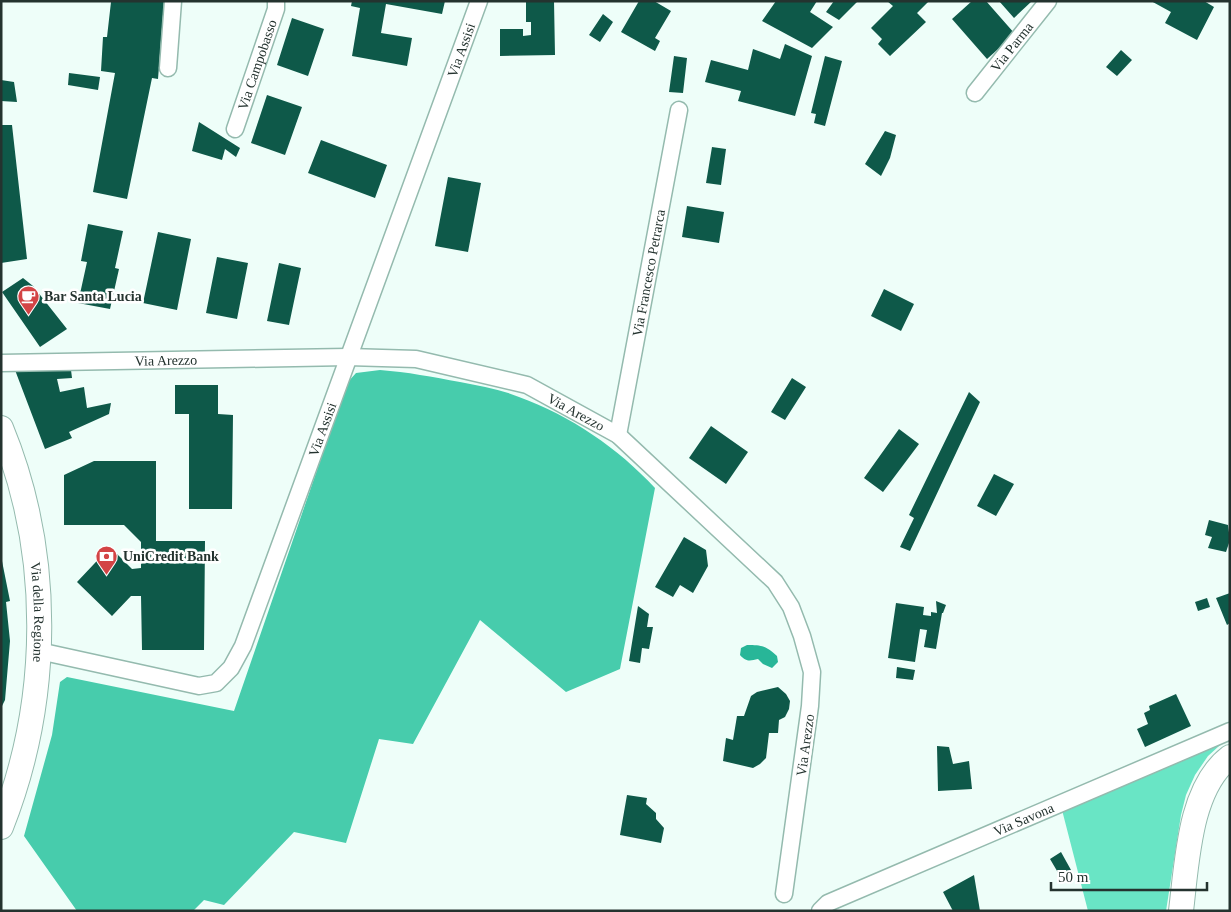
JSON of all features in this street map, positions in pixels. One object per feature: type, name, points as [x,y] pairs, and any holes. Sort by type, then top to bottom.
[{"type":"main road","name":"Via della Regione","points":[[1,428],[12,453],[22,485],[37,573],[40,626],[40,652],[25,750],[1,827]]},
{"type":"main road","points":[[1181,911],[1194,819],[1200,798],[1210,779],[1230,757]]},
{"type":"street","points":[[168,68],[173,1]]},
{"type":"street","name":"Via Campobasso","points":[[235,129],[276,9],[276,1]]},
{"type":"street","name":"Via Assisi","points":[[40,652],[198,686],[216,682],[231,668],[243,646],[479,1]]},
{"type":"street","name":"Via Parma","points":[[975,93],[1048,1]]},
{"type":"street","name":"Via Francesco Petrarca","points":[[618,435],[679,110]]},
{"type":"street","name":"Via Arezzo","points":[[1,363],[348,357],[416,359],[527,385],[618,435],[776,582],[790,607],[802,636],[812,672],[810,706],[784,894]]},
{"type":"street","name":"Via Savona","points":[[820,911],[828,903],[1230,731]]},
{"type":"shaded area","points":[[380,370],[420,375],[490,388],[512,394],[538,405],[593,435],[641,473],[655,488],[620,669],[566,692],[480,620],[413,744],[379,739],[346,843],[294,832],[224,905],[204,900],[193,911],[77,911],[24,836],[52,735],[60,682],[67,677],[234,711],[347,383],[356,373]]},
{"type":"shaded area","points":[[747,645],[767,648],[777,656],[778,662],[772,668],[763,664],[758,659],[744,659],[740,655],[741,648]]},
{"type":"shaded area","points":[[1229,737],[1208,756],[1195,775],[1186,795],[1181,815],[1166,911],[1088,911],[1062,810]]},
{"type":"building","points":[[164,1],[158,79],[152,78],[127,199],[93,192],[115,73],[101,71],[103,37],[107,37],[111,2]]},
{"type":"building","points":[[352,1],[445,1],[442,14],[386,4],[381,33],[412,38],[407,66],[352,56],[360,8],[351,6]]},
{"type":"building","points":[[526,1],[554,1],[555,55],[500,56],[500,29],[523,29],[523,36],[531,35],[531,22],[526,22]]},
{"type":"building","points":[[639,1],[654,1],[671,11],[655,38],[660,41],[655,51],[621,32]]},
{"type":"building","points":[[776,1],[817,1],[810,12],[833,27],[812,48],[762,21]]},
{"type":"building","points":[[834,1],[858,1],[839,20],[826,12]]},
{"type":"building","points":[[887,1],[929,1],[917,13],[926,22],[890,56],[878,44],[882,39],[871,28],[893,6]]},
{"type":"building","points":[[972,1],[986,1],[1015,34],[987,59],[952,19]]},
{"type":"building","points":[[999,1],[1032,1],[1014,18]]},
{"type":"building","points":[[1151,1],[1204,1],[1214,7],[1197,40],[1165,23],[1171,12]]},
{"type":"building","points":[[603,14],[613,22],[600,42],[589,35]]},
{"type":"building","points":[[292,18],[324,29],[308,76],[277,65]]},
{"type":"building","points":[[785,44],[812,56],[795,116],[738,101],[741,91],[705,82],[711,60],[748,70],[753,49],[780,59]]},
{"type":"building","points":[[1121,50],[1132,60],[1117,76],[1106,67]]},
{"type":"building","points":[[674,56],[687,58],[683,93],[669,92]]},
{"type":"building","points":[[825,56],[842,61],[825,126],[814,123],[816,114],[811,113]]},
{"type":"building","points":[[69,73],[100,77],[98,90],[68,85]]},
{"type":"building","points":[[1,80],[14,82],[17,102],[1,101]]},
{"type":"building","points":[[267,95],[302,107],[285,155],[251,143]]},
{"type":"building","points":[[199,122],[240,148],[236,157],[225,149],[222,160],[192,151]]},
{"type":"building","points":[[1,125],[12,125],[27,259],[1,263]]},
{"type":"building","points":[[885,131],[896,135],[890,158],[881,176],[865,164]]},
{"type":"building","points":[[321,140],[387,165],[375,198],[308,173]]},
{"type":"building","points":[[712,147],[726,149],[721,185],[706,183]]},
{"type":"building","points":[[448,177],[481,183],[468,252],[435,246]]},
{"type":"building","points":[[687,206],[724,212],[719,243],[682,237]]},
{"type":"building","points":[[88,224],[123,231],[115,268],[119,269],[110,309],[78,303],[87,262],[81,261]]},
{"type":"building","points":[[158,232],[191,239],[177,310],[143,303]]},
{"type":"building","points":[[217,257],[248,263],[237,319],[206,313]]},
{"type":"building","points":[[279,263],[301,268],[289,325],[267,321]]},
{"type":"building","points":[[23,278],[33,286],[67,329],[40,347],[2,292]]},
{"type":"building","points":[[884,289],[914,304],[901,331],[871,316]]},
{"type":"building","points":[[15,370],[71,370],[72,378],[57,379],[60,392],[84,387],[87,408],[111,403],[109,414],[69,432],[72,438],[45,449]]},
{"type":"building","points":[[792,378],[806,387],[785,420],[771,412]]},
{"type":"building","points":[[175,385],[218,385],[218,414],[233,415],[232,509],[189,509],[189,414],[175,414]]},
{"type":"building","points":[[969,392],[980,402],[910,551],[900,547],[914,518],[909,515]]},
{"type":"building","points":[[711,426],[748,452],[726,484],[689,458]]},
{"type":"building","points":[[899,429],[919,444],[883,492],[864,478]]},
{"type":"building","points":[[94,461],[156,461],[156,541],[205,541],[204,650],[142,650],[141,596],[131,596],[112,616],[77,582],[110,547],[132,569],[141,568],[141,542],[124,525],[64,525],[64,475]]},
{"type":"building","points":[[994,474],[1014,484],[996,516],[977,506]]},
{"type":"building","points":[[1209,520],[1228,525],[1230,540],[1226,552],[1208,548],[1212,537],[1205,535]]},
{"type":"building","points":[[684,537],[706,550],[708,566],[693,593],[680,585],[673,597],[655,587]]},
{"type":"building","points":[[1,556],[10,601],[6,602],[10,641],[5,700],[1,708]]},
{"type":"building","points":[[1230,593],[1230,623],[1227,625],[1216,598]]},
{"type":"building","points":[[1207,598],[1210,607],[1198,611],[1195,602]]},
{"type":"building","points":[[936,601],[946,605],[942,613],[936,649],[924,647],[927,630],[920,629],[915,662],[888,658],[896,603],[924,607],[923,615],[931,616],[931,612],[937,613]]},
{"type":"building","points":[[638,606],[649,614],[647,627],[653,627],[649,649],[642,648],[640,663],[629,661]]},
{"type":"building","points":[[897,667],[915,670],[913,680],[896,678]]},
{"type":"building","points":[[778,687],[786,694],[790,701],[789,709],[785,717],[779,720],[778,733],[769,733],[766,758],[753,768],[723,761],[726,738],[733,740],[737,716],[744,716],[751,696],[757,692]]},
{"type":"building","points":[[1176,694],[1191,726],[1145,747],[1137,729],[1148,724],[1144,713],[1150,710],[1149,706]]},
{"type":"building","points":[[937,746],[949,747],[953,764],[969,761],[972,789],[938,791]]},
{"type":"building","points":[[627,795],[647,798],[646,804],[656,813],[656,819],[664,828],[661,843],[620,835]]},
{"type":"building","points":[[1061,852],[1071,870],[1060,876],[1050,859]]},
{"type":"building","points":[[974,875],[980,911],[953,911],[943,892]]},
{"type":"place","name":"Bar Santa Lucia","points":[[28,315]]},
{"type":"place","name":"UniCredit Bank","points":[[107,575]]}]
